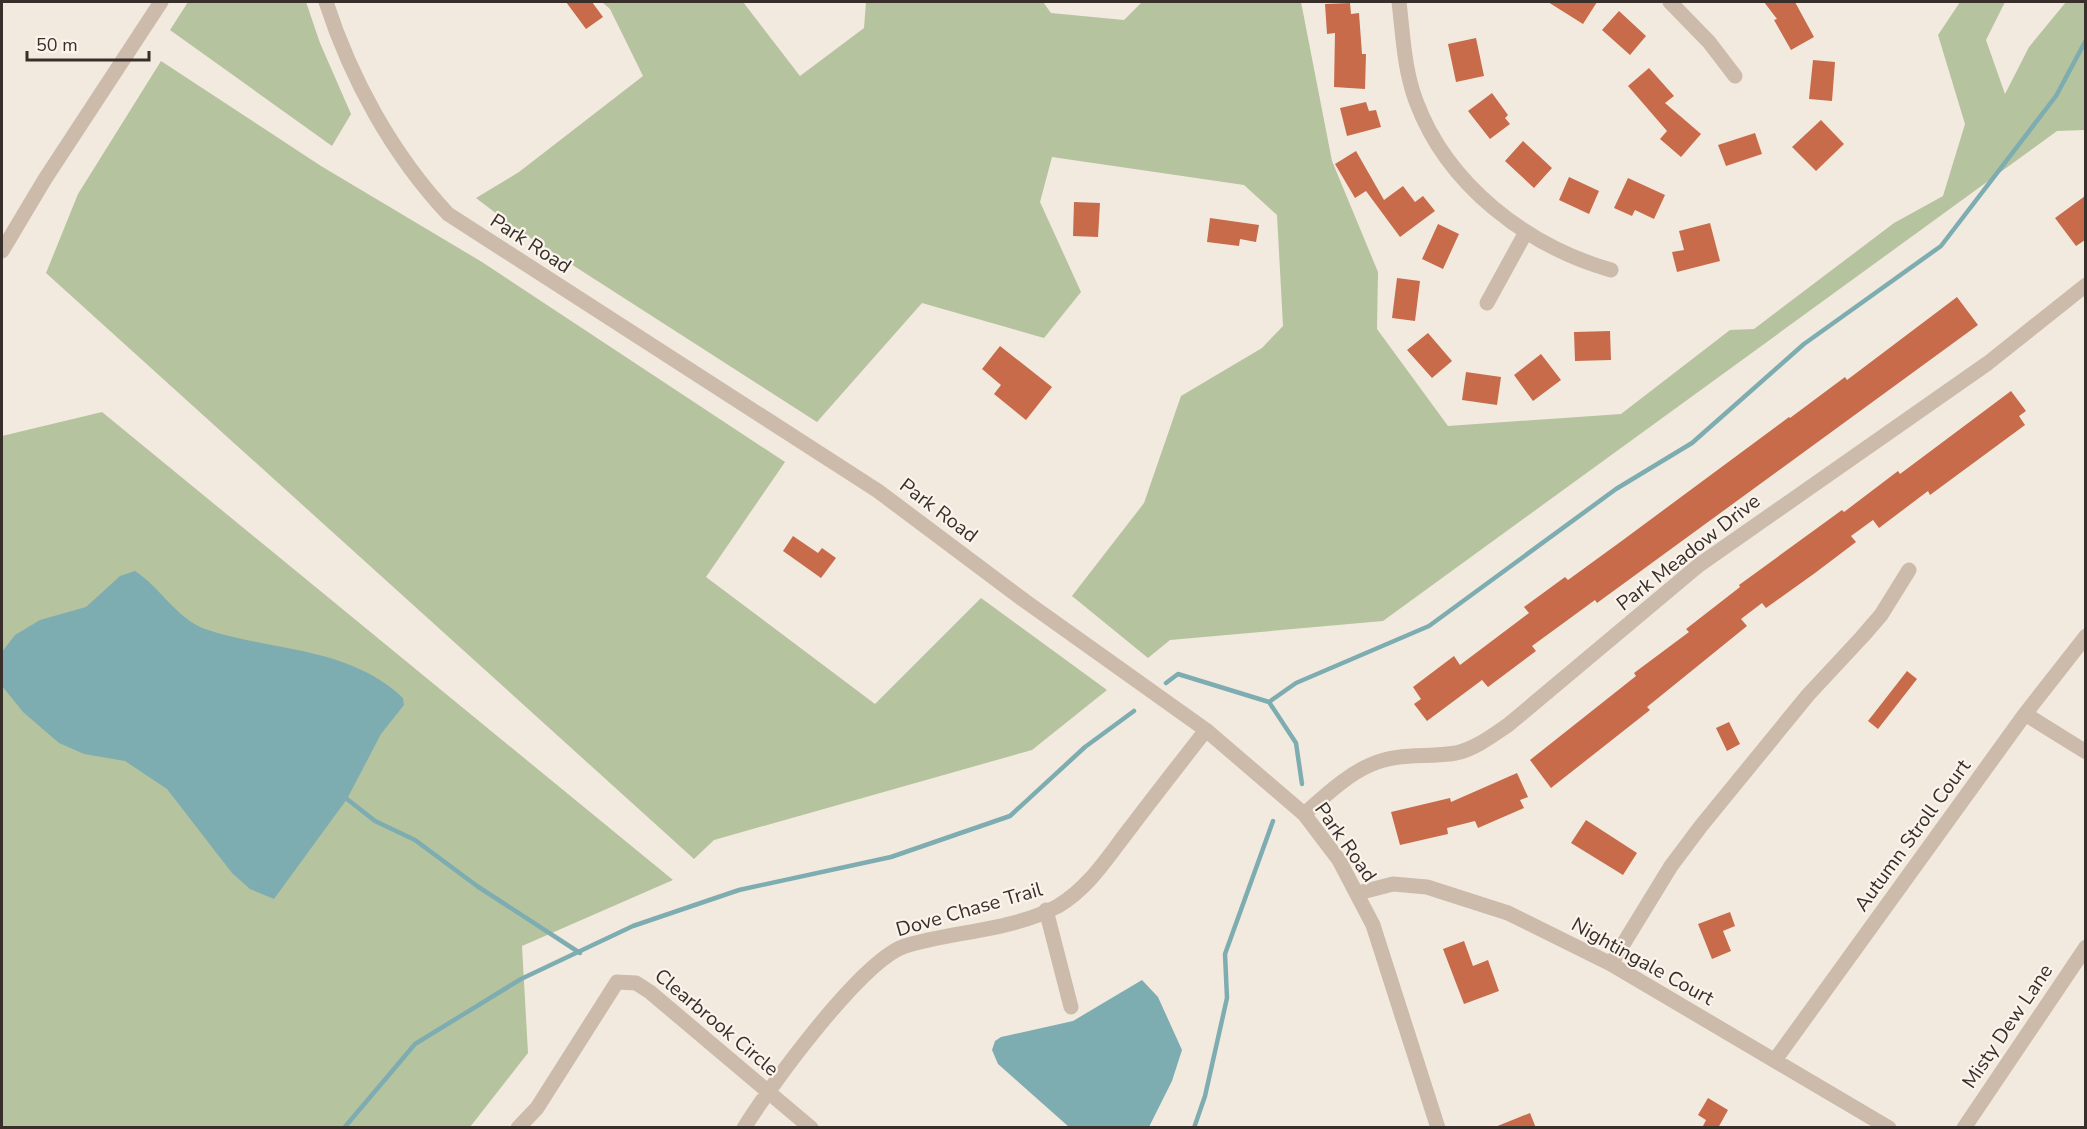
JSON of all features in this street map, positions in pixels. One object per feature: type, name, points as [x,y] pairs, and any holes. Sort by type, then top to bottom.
[{"type":"street","points":[[2,251],[45,179],[161,2]]},
{"type":"street","name":"Park Road","points":[[326,2],[386,136],[422,186],[448,214],[878,491],[1034,608],[1206,730],[1304,814],[1339,861],[1373,925],[1438,1128]]},
{"type":"street","points":[[1399,2],[1410,82],[1434,139],[1457,173],[1487,202],[1526,232],[1575,258],[1611,270]]},
{"type":"street","points":[[1670,2],[1709,42],[1735,76]]},
{"type":"street","points":[[1487,303],[1526,232]]},
{"type":"street","name":"Park Meadow Drive","points":[[1304,814],[1341,783],[1369,765],[1397,756],[1457,753],[1484,741],[1508,725],[1699,565],[1988,363],[2085,285]]},
{"type":"street","points":[[1611,964],[1671,866],[1701,826],[1808,695],[1881,615],[1909,570]]},
{"type":"street","name":"Autumn Stroll Court","points":[[1775,1060],[2025,714],[2085,636]]},
{"type":"street","points":[[2025,714],[2085,752]]},
{"type":"street","name":"Dove Chase Trail","points":[[744,1128],[767,1091],[865,974],[884,956],[903,947],[1025,919],[1057,906],[1086,885],[1206,730]]},
{"type":"street","name":"Nightingale Court","points":[[1358,893],[1393,884],[1427,887],[1508,914],[1611,964],[1889,1128]]},
{"type":"street","points":[[1046,910],[1071,1007]]},
{"type":"street","name":"Misty Dew Lane","points":[[1964,1128],[2085,947]]},
{"type":"street","name":"Clearbrook Circle","points":[[518,1128],[537,1108],[617,982],[636,983],[650,992],[811,1128]]},
{"type":"green space","points":[[188,2],[306,2],[320,43],[351,114],[332,146],[170,30]]},
{"type":"green space","points":[[602,2],[743,2],[800,76],[864,28],[866,2],[1043,2],[1051,13],[1124,20],[1142,2],[1301,2],[1332,161],[1378,272],[1377,329],[1448,426],[1621,414],[1730,330],[1754,329],[1894,223],[1943,196],[1965,124],[1938,35],[1960,2],[2005,2],[1986,40],[2005,94],[2029,47],[2066,2],[2085,2],[2085,130],[2057,131],[1383,621],[1170,640],[1148,658],[1072,596],[1144,503],[1181,396],[1262,348],[1283,326],[1277,215],[1244,185],[1052,157],[1040,202],[1081,292],[1044,338],[922,303],[817,422],[518,230],[476,198],[519,172],[643,76],[610,9]]},
{"type":"green space","points":[[161,61],[321,166],[482,262],[785,462],[706,577],[875,704],[981,598],[1107,690],[1032,750],[714,840],[694,859],[46,273],[78,194]]},
{"type":"green space","points":[[102,412],[673,880],[522,946],[528,1053],[470,1127],[2,1127],[2,436]]},
{"type":"water","points":[[135,571],[185,618],[205,629],[334,659],[381,681],[403,698],[404,705],[381,734],[347,799],[274,899],[250,889],[232,873],[167,789],[125,761],[84,754],[59,743],[23,712],[2,686],[2,652],[15,635],[40,620],[86,607],[120,576]]},
{"type":"water","points":[[1142,980],[1158,997],[1182,1050],[1172,1081],[1149,1127],[1069,1127],[998,1064],[992,1050],[995,1041],[1001,1037],[1073,1021]]},
{"type":"building","points":[[566,2],[592,2],[603,17],[586,29]]},
{"type":"building","points":[[1548,2],[1597,2],[1583,24]]},
{"type":"building","points":[[1764,2],[1795,2],[1814,37],[1791,50],[1774,20],[1777,19]]},
{"type":"building","points":[[1350,3],[1351,14],[1359,13],[1362,54],[1366,54],[1365,89],[1334,87],[1335,33],[1327,34],[1325,4]]},
{"type":"building","points":[[1619,11],[1646,36],[1630,55],[1602,30]]},
{"type":"building","points":[[1476,38],[1484,76],[1456,82],[1448,44]]},
{"type":"building","points":[[1813,60],[1835,62],[1832,101],[1809,99]]},
{"type":"building","points":[[1649,68],[1674,96],[1665,103],[1701,134],[1681,157],[1660,139],[1667,131],[1628,86]]},
{"type":"building","points":[[1492,93],[1508,115],[1505,118],[1510,124],[1490,139],[1468,111]]},
{"type":"building","points":[[1366,102],[1369,111],[1376,110],[1381,127],[1347,136],[1340,108]]},
{"type":"building","points":[[1821,120],[1844,144],[1816,171],[1792,147]]},
{"type":"building","points":[[1755,133],[1762,154],[1726,166],[1718,145]]},
{"type":"building","points":[[1523,141],[1552,168],[1534,188],[1505,161]]},
{"type":"building","points":[[1356,151],[1384,200],[1403,186],[1415,202],[1423,196],[1435,211],[1400,237],[1366,191],[1355,198],[1335,164]]},
{"type":"building","points":[[1569,177],[1599,191],[1589,214],[1559,200]]},
{"type":"building","points":[[1628,178],[1665,195],[1654,219],[1635,210],[1632,216],[1614,208]]},
{"type":"building","points":[[2085,196],[2085,240],[2076,246],[2055,218]]},
{"type":"building","points":[[1074,202],[1100,203],[1098,237],[1073,236]]},
{"type":"building","points":[[1210,218],[1259,225],[1256,242],[1240,239],[1239,246],[1207,242]]},
{"type":"building","points":[[1710,223],[1720,261],[1677,272],[1672,252],[1684,250],[1679,231]]},
{"type":"building","points":[[1438,224],[1459,234],[1443,269],[1422,259]]},
{"type":"building","points":[[1397,278],[1420,281],[1415,321],[1392,318]]},
{"type":"building","points":[[1957,297],[1978,325],[1597,603],[1595,600],[1532,646],[1536,651],[1488,687],[1482,680],[1427,721],[1414,704],[1421,699],[1413,687],[1454,656],[1460,665],[1529,613],[1524,607],[1565,577],[1568,580],[1789,417],[1845,377],[1847,380]]},
{"type":"building","points":[[1610,331],[1611,360],[1575,361],[1574,332]]},
{"type":"building","points":[[1428,333],[1452,361],[1432,378],[1407,350]]},
{"type":"building","points":[[1000,346],[1052,387],[1026,420],[994,394],[1001,385],[982,369]]},
{"type":"building","points":[[1541,354],[1561,380],[1533,401],[1514,375]]},
{"type":"building","points":[[1466,372],[1501,377],[1497,405],[1462,400]]},
{"type":"building","points":[[2011,391],[2026,411],[2019,416],[2025,425],[1930,495],[1928,491],[1879,528],[1873,520],[1851,536],[1856,542],[1815,573],[1766,608],[1762,603],[1741,619],[1747,626],[1647,707],[1650,710],[1551,788],[1530,760],[1636,676],[1634,673],[1689,632],[1686,629],[1740,587],[1739,585],[1842,510],[1844,512],[1898,471],[1900,474]]},
{"type":"building","points":[[793,536],[818,553],[822,548],[836,558],[821,578],[783,551]]},
{"type":"building","points":[[1907,671],[1917,679],[1878,729],[1868,721]]},
{"type":"building","points":[[1729,722],[1740,744],[1727,751],[1716,728]]},
{"type":"building","points":[[1517,773],[1528,797],[1520,800],[1524,808],[1478,828],[1475,821],[1447,828],[1448,834],[1400,845],[1391,812],[1450,798],[1451,802]]},
{"type":"building","points":[[1586,820],[1637,853],[1623,875],[1571,843]]},
{"type":"building","points":[[1730,912],[1735,926],[1723,931],[1731,951],[1712,959],[1698,924]]},
{"type":"building","points":[[1464,941],[1473,966],[1488,960],[1499,991],[1464,1004],[1443,949]]},
{"type":"building","points":[[1708,1098],[1728,1110],[1718,1128],[1702,1128],[1706,1120],[1698,1115]]},
{"type":"building","points":[[1530,1113],[1536,1128],[1495,1127]]},
{"type":"waterway","points":[[1269,702],[1296,683],[1429,626],[1616,489],[1692,443],[1804,344],[1941,246],[2056,96],[2086,40]]},
{"type":"waterway","points":[[1166,683],[1178,674],[1269,702],[1296,743],[1302,784]]},
{"type":"waterway","points":[[344,1128],[415,1044],[521,979],[633,926],[739,890],[891,857],[1010,816],[1085,747],[1134,711]]},
{"type":"waterway","points":[[347,799],[375,821],[415,840],[477,886],[580,953]]},
{"type":"waterway","points":[[1194,1128],[1205,1096],[1227,998],[1225,954],[1273,821]]}]
